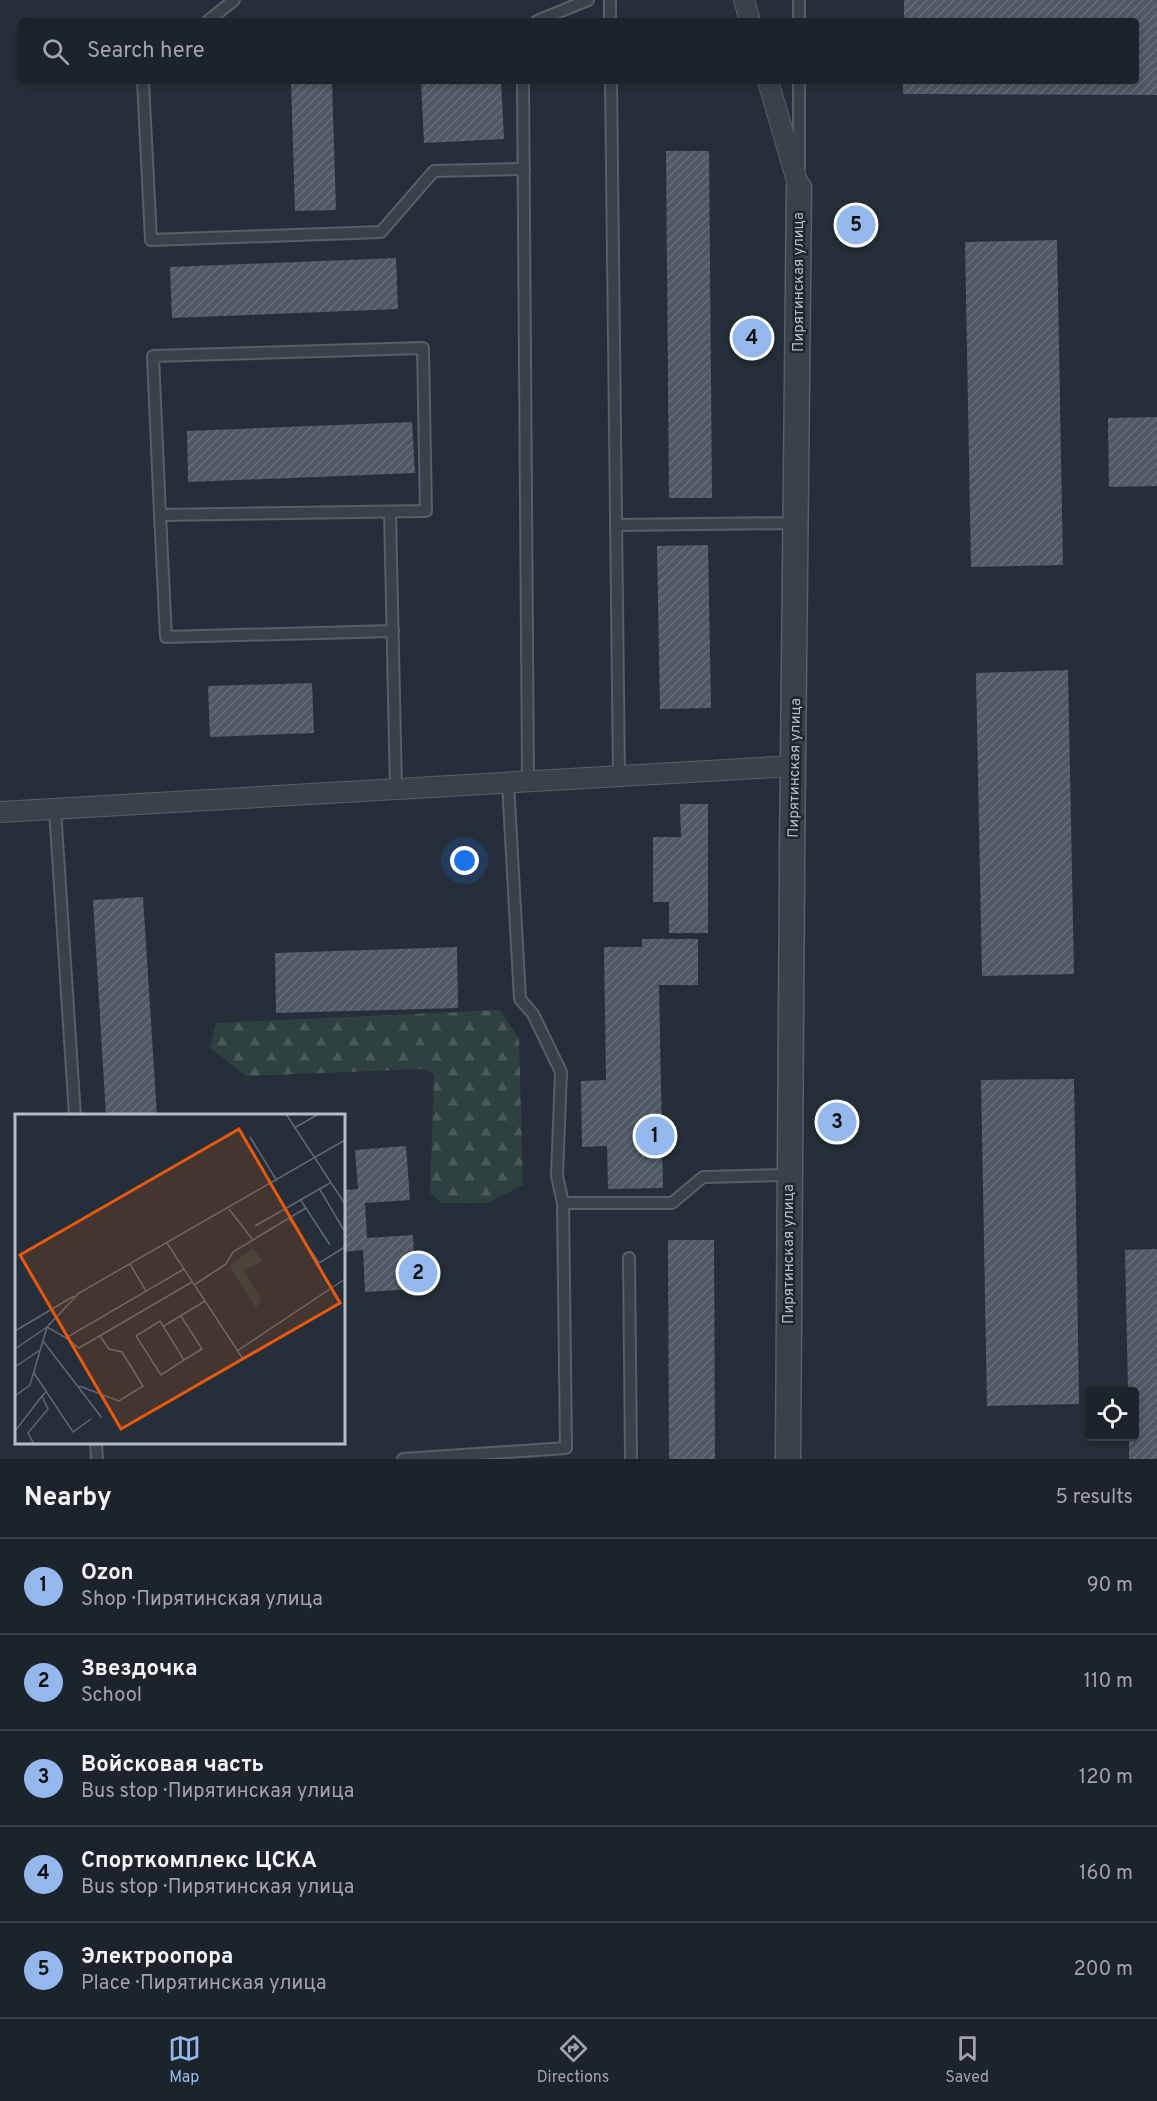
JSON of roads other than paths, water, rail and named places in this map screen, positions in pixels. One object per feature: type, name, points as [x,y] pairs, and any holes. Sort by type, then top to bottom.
[{"type":"street","points":[[744,0],[749,18]]},
{"type":"street","name":"Пирятинская улица","points":[[769,84],[799,188],[788,1175],[788,1459]]},
{"type":"street","points":[[0,813],[794,766]]},
{"type":"lane","points":[[212,18],[234,0]]},
{"type":"lane","points":[[544,18],[588,0]]},
{"type":"lane","points":[[610,0],[610,18]]},
{"type":"lane","points":[[799,0],[799,18]]},
{"type":"lane","points":[[143,84],[151,240],[381,232],[434,171],[524,169]]},
{"type":"lane","points":[[523,84],[528,782]]},
{"type":"lane","points":[[611,84],[619,776]]},
{"type":"lane","points":[[799,84],[799,188]]},
{"type":"lane","points":[[160,516],[426,511],[423,348],[153,356],[160,516],[166,637],[393,631]]},
{"type":"lane","points":[[390,512],[396,790]]},
{"type":"lane","points":[[616,525],[796,523]]},
{"type":"lane","points":[[403,1459],[566,1454],[563,1203],[557,1176],[561,1072],[532,1014],[520,999],[508,783]]},
{"type":"lane","points":[[55,809],[75,1114]]},
{"type":"lane","points":[[563,1203],[672,1203],[703,1177],[788,1175]]},
{"type":"lane","points":[[629,1258],[631,1459]]},
{"type":"lane","points":[[96,1444],[97,1459]]},
{"type":"place","name":"Электроопора","points":[[856,225]]},
{"type":"place","name":"Спорткомплекс ЦСКА","points":[[752,338]]},
{"type":"place","name":"Войсковая часть","points":[[837,1122]]},
{"type":"place","name":"Ozon","points":[[655,1136]]},
{"type":"place","name":"Звездочка","points":[[418,1273]]}]
